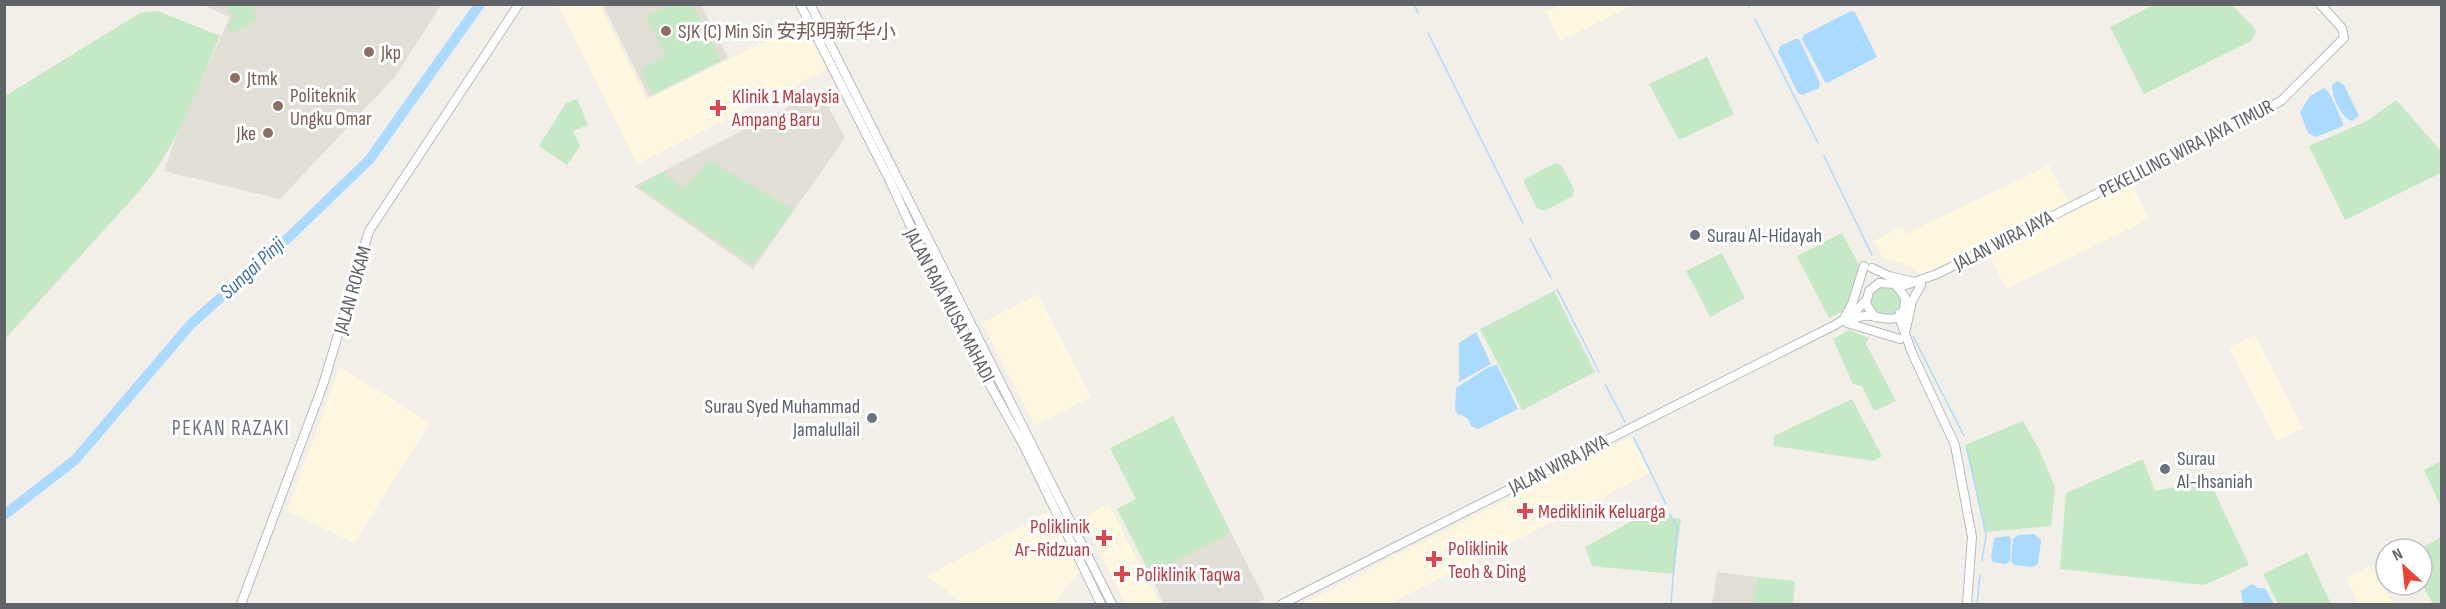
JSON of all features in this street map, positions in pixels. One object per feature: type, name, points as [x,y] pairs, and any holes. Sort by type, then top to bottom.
[{"type":"main road","name":"JALAN ROKAM","points":[[241,604],[323,385],[369,231],[519,4]]},
{"type":"main road","name":"JALAN RAJA MUSA MAHADI","points":[[800,4],[891,183],[950,313],[1034,465],[1101,604]]},
{"type":"main road","name":"JALAN RAJA MUSA MAHADI","points":[[810,4],[938,265],[1112,604]]},
{"type":"main road","name":"PEKELILING WIRA JAYA TIMUR","points":[[2070,207],[2281,101],[2344,38],[2342,28],[2320,4]]},
{"type":"main road","points":[[891,183],[926,252],[938,265],[935,270],[963,333]]},
{"type":"main road","name":"JALAN WIRA JAYA","points":[[1905,297],[1918,284],[2070,207]]},
{"type":"main road","points":[[1868,267],[1888,276],[1918,284],[1911,301],[1903,337],[1846,320],[1868,267]]},
{"type":"main road","points":[[1903,337],[1900,313],[1905,297],[1899,287],[1890,282],[1879,283],[1869,291],[1866,300],[1868,308],[1875,317],[1886,320],[1903,337],[1955,445],[1972,537],[1967,604]]},
{"type":"main road","name":"JALAN WIRA JAYA","points":[[1899,287],[1918,284]]},
{"type":"main road","name":"JALAN WIRA JAYA","points":[[1846,320],[1866,300]]},
{"type":"main road","points":[[1886,320],[1900,313]]},
{"type":"main road","name":"JALAN WIRA JAYA","points":[[1282,604],[1835,325],[1866,315],[1875,317]]},
{"type":"shaded area","points":[[1562,4],[1633,5],[1560,41],[1546,12]]},
{"type":"shaded area","name":"Politeknik Ungku Omar","points":[[203,5],[441,5],[394,78],[280,199],[164,171],[177,134],[230,17]]},
{"type":"shaded area","points":[[558,5],[600,5],[647,100],[805,22],[828,69],[637,164]]},
{"type":"shaded area","name":"SJK (C) Min Sin 安邦明新华小","points":[[603,5],[701,5],[728,58],[649,97]]},
{"type":"shaded area","points":[[820,91],[845,138],[753,269],[634,186]]},
{"type":"shaded area","points":[[2049,165],[2070,206],[2129,177],[2149,219],[2006,289],[1986,249],[1922,276],[1911,266],[1882,258],[1874,241],[1902,226],[1906,234]]},
{"type":"shaded area","points":[[1038,294],[1091,397],[1035,426],[982,323]]},
{"type":"shaded area","points":[[2255,335],[2303,428],[2277,441],[2229,348]]},
{"type":"shaded area","points":[[340,367],[430,423],[354,543],[287,511]]},
{"type":"shaded area","points":[[1631,437],[1650,473],[1389,604],[1301,604]]},
{"type":"shaded area","points":[[1109,504],[1160,604],[1126,604],[1082,518]]},
{"type":"shaded area","points":[[1055,508],[1083,567],[1053,604],[964,604],[927,576]]},
{"type":"shaded area","points":[[1231,533],[1265,599],[1254,604],[1164,604],[1150,574]]},
{"type":"shaded area","points":[[2372,565],[2374,597],[2389,597],[2393,604],[2359,604],[2346,578]]},
{"type":"shaded area","points":[[1717,572],[1757,577],[1754,604],[1712,604]]},
{"type":"green space","points":[[2231,4],[2257,31],[2251,41],[2144,94],[2110,27],[2153,5]]},
{"type":"green space","points":[[232,5],[253,5],[257,20],[235,32],[226,30],[234,15],[227,12]]},
{"type":"green space","points":[[670,5],[693,5],[721,60],[653,94],[641,69],[666,56],[646,16]]},
{"type":"green space","points":[[158,11],[220,36],[186,115],[166,153],[142,188],[5,339],[5,96],[140,13]]},
{"type":"green space","points":[[1707,57],[1734,114],[1679,140],[1649,84]]},
{"type":"green space","points":[[577,99],[588,125],[573,131],[580,146],[567,165],[539,146],[566,103]]},
{"type":"green space","points":[[2396,100],[2441,151],[2441,173],[2345,220],[2309,146],[2367,121]]},
{"type":"green space","points":[[709,160],[793,210],[753,265],[638,186],[663,172],[683,189]]},
{"type":"green space","points":[[1555,163],[1561,165],[1574,189],[1573,196],[1544,211],[1537,208],[1524,182],[1525,179]]},
{"type":"green space","points":[[1842,233],[1861,269],[1844,311],[1829,318],[1797,256]]},
{"type":"green space","points":[[1722,253],[1745,298],[1710,317],[1686,271]]},
{"type":"green space","points":[[1886,286],[1897,290],[1901,301],[1897,312],[1886,316],[1875,312],[1871,301],[1875,290]]},
{"type":"green space","points":[[1554,291],[1595,372],[1522,410],[1480,329]]},
{"type":"green space","points":[[1849,330],[1869,338],[1866,344],[1896,401],[1874,411],[1862,386],[1853,384],[1833,339]]},
{"type":"green space","points":[[1852,399],[1882,456],[1874,461],[1774,446],[1774,436]]},
{"type":"green space","points":[[1173,416],[1231,533],[1150,574],[1117,509],[1136,499],[1110,448]]},
{"type":"green space","points":[[2023,421],[2039,449],[2055,487],[2051,526],[1986,532],[1965,445]]},
{"type":"green space","points":[[2143,459],[2155,491],[2209,480],[2249,565],[2204,585],[2060,569],[2066,493]]},
{"type":"green space","points":[[2441,461],[2441,507],[2424,470]]},
{"type":"green space","points":[[1655,515],[1681,519],[1674,574],[1592,566],[1585,547],[1640,517]]},
{"type":"green space","points":[[2441,537],[2441,604],[2433,604],[2429,597],[2434,597],[2434,541]]},
{"type":"green space","points":[[2307,553],[2331,604],[2278,604],[2263,574]]},
{"type":"green space","points":[[1757,577],[1795,581],[1793,604],[1754,604]]},
{"type":"water","points":[[1851,11],[1855,12],[1877,57],[1827,83],[1802,39],[1804,35]]},
{"type":"water","points":[[1799,39],[1820,83],[1819,88],[1803,95],[1798,93],[1778,52],[1780,46]]},
{"type":"water","points":[[2338,81],[2344,85],[2359,116],[2352,121],[2345,116],[2335,100],[2332,85]]},
{"type":"water","points":[[2324,88],[2330,94],[2343,126],[2316,137],[2308,133],[2300,112],[2310,96]]},
{"type":"water","points":[[1476,332],[1491,364],[1459,382],[1459,343]]},
{"type":"water","points":[[1497,365],[1518,409],[1478,429],[1471,426],[1468,419],[1460,414],[1459,416],[1455,410],[1456,388],[1489,367]]},
{"type":"water","points":[[2034,534],[2041,540],[2038,564],[2033,567],[2014,565],[2011,561],[2013,539],[2018,535]]},
{"type":"water","points":[[2009,536],[2011,539],[2010,561],[2006,564],[1993,562],[1991,558],[1994,538]]},
{"type":"water","points":[[2252,584],[2258,588],[2265,588],[2274,604],[2243,604],[2241,591]]},
{"type":"waterway","name":"Sungai Pinji","points":[[4,515],[75,460],[191,324],[287,239],[369,160],[480,4]]},
{"type":"waterway","points":[[1414,4],[1418,13]]},
{"type":"waterway","points":[[1748,4],[1749,8]]},
{"type":"waterway","points":[[1755,19],[1818,143]]},
{"type":"waterway","points":[[1428,33],[1523,223]]},
{"type":"waterway","points":[[1824,156],[1872,255]]},
{"type":"waterway","points":[[1530,239],[1551,278]]},
{"type":"waterway","points":[[1557,289],[1599,372]]},
{"type":"waterway","points":[[1913,336],[1964,436]]},
{"type":"waterway","points":[[1605,384],[1625,422]]},
{"type":"waterway","points":[[1634,438],[1666,504]]},
{"type":"waterway","points":[[1967,448],[1986,535],[1982,561]]},
{"type":"waterway","points":[[1670,514],[1677,527],[1671,604]]},
{"type":"waterway","points":[[1977,604],[1980,575]]},
{"type":"place","name":"SJK (C) Min Sin 安邦明新华小","points":[[666,31]]},
{"type":"place","name":"Jkp","points":[[369,52]]},
{"type":"place","name":"Jtmk","points":[[235,78]]},
{"type":"place","name":"Politeknik Ungku Omar","points":[[278,106]]},
{"type":"place","name":"Klinik 1 Malaysia Ampang Baru","points":[[718,108]]},
{"type":"place","name":"Jke","points":[[268,133]]},
{"type":"place","name":"Surau Al-Hidayah","points":[[1695,235]]},
{"type":"place","name":"Surau Syed Muhammad Jamalullail","points":[[872,418]]},
{"type":"place","name":"Surau Al-Ihsaniah","points":[[2165,469]]},
{"type":"place","name":"Mediklinik Keluarga","points":[[1525,511]]},
{"type":"place","name":"Poliklinik Ar-Ridzuan","points":[[1104,538]]},
{"type":"place","name":"Poliklinik Teoh & Ding","points":[[1434,559]]},
{"type":"place","name":"Poliklinik Taqwa","points":[[1122,574]]},
{"type":"district","name":"PEKAN RAZAKI","points":[[231,428]]}]
